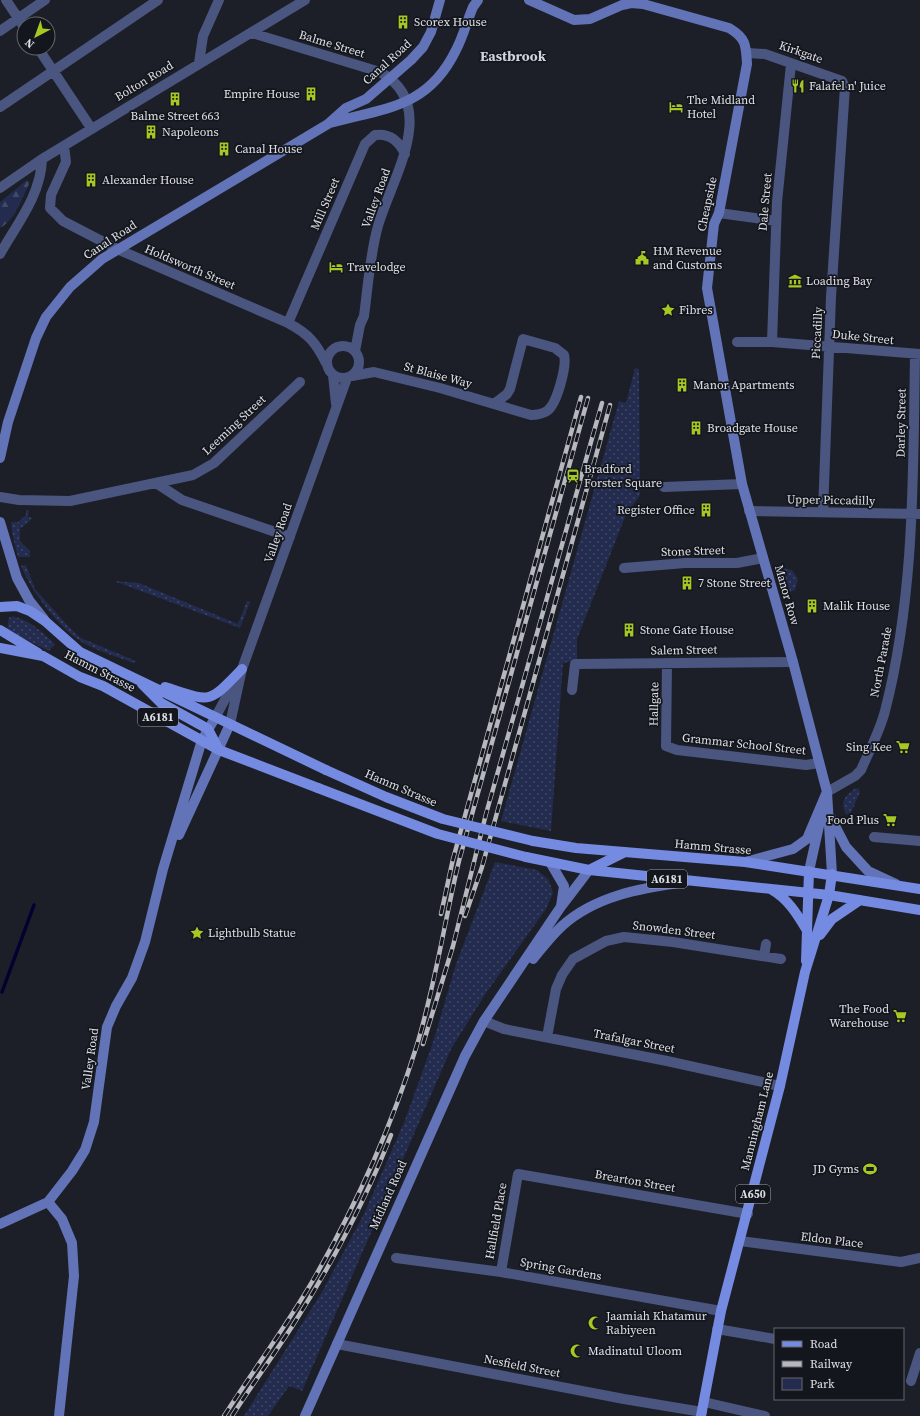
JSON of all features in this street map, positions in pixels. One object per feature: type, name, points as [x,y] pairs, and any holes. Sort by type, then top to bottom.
[{"type":"main road","name":"Hamm Strasse","points":[[0,607],[16,606],[30,611],[45,621],[80,652],[326,770],[386,797],[443,819],[533,840],[576,848],[745,862],[832,874]]},
{"type":"main road","name":"A6181","points":[[0,630],[43,656]]},
{"type":"main road","name":"Hamm Strasse","points":[[0,648],[43,656],[202,740],[218,750],[438,834],[526,857],[589,870],[828,894]]},
{"type":"main road","points":[[134,677],[206,699],[217,694],[242,669]]},
{"type":"main road","points":[[134,677],[161,703],[208,729],[218,750]]},
{"type":"main road","points":[[589,870],[626,852]]},
{"type":"main road","name":"A650","points":[[808,893],[809,871]]},
{"type":"main road","name":"A6181","points":[[832,874],[920,889]]},
{"type":"main road","name":"A650","points":[[828,894],[832,874]]},
{"type":"main road","points":[[770,889],[781,895],[794,910],[807,931]]},
{"type":"main road","name":"Manningham Lane","points":[[805,972],[808,893]]},
{"type":"main road","name":"A6181","points":[[828,894],[920,910]]},
{"type":"main road","name":"Manningham Lane","points":[[703,1410],[721,1311],[748,1214],[780,1086],[805,972],[816,939],[828,894]]},
{"type":"main road","points":[[816,939],[832,919],[860,900]]},
{"type":"street","points":[[6,0],[16,16]]},
{"type":"street","points":[[28,16],[45,0]]},
{"type":"street","points":[[0,107],[158,0]]},
{"type":"street","points":[[199,63],[203,36],[219,0]]},
{"type":"street","name":"Bolton Road","points":[[2,184],[91,128],[305,0]]},
{"type":"street","name":"Canal Road","points":[[0,458],[8,422],[36,338],[46,317],[70,287],[98,262],[117,249],[328,124],[346,108],[366,99],[411,60],[423,47],[431,32],[440,0]]},
{"type":"street","name":"Canal Road","points":[[328,124],[406,103],[427,89],[457,49],[473,7],[478,0]]},
{"type":"street","name":"Cheapside","points":[[529,0],[565,16],[582,20],[600,16],[622,5],[643,4],[729,28],[740,35],[747,53],[747,64],[718,213],[714,224],[707,288],[728,404]]},
{"type":"street","points":[[0,31],[16,25]]},
{"type":"street","name":"Balme Street","points":[[252,33],[380,72],[400,88]]},
{"type":"street","name":"Kirkgate","points":[[747,53],[765,54],[827,75],[844,83]]},
{"type":"street","points":[[44,56],[91,128]]},
{"type":"street","name":"Dale Street","points":[[772,342],[776,221],[791,64]]},
{"type":"street","name":"Piccadilly","points":[[823,512],[829,346],[844,83]]},
{"type":"street","name":"Valley Road","points":[[357,354],[360,325],[364,316],[378,224],[405,154],[409,114],[400,88]]},
{"type":"street","name":"Mill Street","points":[[288,323],[362,149],[371,136],[380,134],[388,136],[400,144],[405,154]]},
{"type":"street","name":"Holdsworth Street","points":[[64,146],[66,162],[51,195],[50,208],[63,221],[117,249],[300,329],[315,343],[326,363]]},
{"type":"street","points":[[0,254],[30,204],[42,174],[42,159]]},
{"type":"street","points":[[718,213],[776,221]]},
{"type":"street","points":[[336,406],[333,375],[326,363],[329,353],[340,346],[360,325]]},
{"type":"street","name":"St Blaise Way","points":[[350,377],[374,372],[531,415],[546,411],[555,402],[564,367],[564,355],[555,348],[523,340],[510,389],[507,394],[494,404]]},
{"type":"street","name":"Duke Street","points":[[737,342],[772,342],[829,346],[917,355]]},
{"type":"street","points":[[315,343],[347,346],[374,372]]},
{"type":"street","points":[[333,375],[342,379],[350,377],[359,368],[357,354]]},
{"type":"street","name":"Darley Street","points":[[916,514],[913,492],[917,355]]},
{"type":"street","name":"Valley Road","points":[[163,869],[230,724],[242,669],[336,406],[350,377]]},
{"type":"street","name":"Leeming Street","points":[[0,497],[19,500],[70,501],[193,475],[214,463],[300,382]]},
{"type":"street","name":"Manor Row","points":[[728,404],[742,484],[793,662],[827,792],[832,874]]},
{"type":"street","points":[[156,483],[182,500],[290,537]]},
{"type":"street","points":[[664,487],[742,484]]},
{"type":"street","name":"Upper Piccadilly","points":[[749,511],[916,514]]},
{"type":"street","name":"North Parade","points":[[827,792],[855,776],[861,770],[885,712],[903,621],[916,514]]},
{"type":"street","points":[[0,522],[17,578],[29,600],[45,621]]},
{"type":"street","name":"Stone Street","points":[[624,568],[685,563],[737,563],[762,558]]},
{"type":"street","name":"Salem Street","points":[[572,690],[575,664],[793,662]]},
{"type":"street","name":"Hallgate","points":[[666,746],[667,663]]},
{"type":"street","name":"Valley Road","points":[[0,1224],[48,1202],[72,1171],[85,1150],[94,1122],[107,1027],[116,1006],[132,978],[142,949],[163,869],[202,740],[242,669]]},
{"type":"street","name":"Grammar School Street","points":[[666,746],[677,750],[806,765],[819,763]]},
{"type":"street","points":[[745,862],[793,850],[807,839],[827,792]]},
{"type":"street","name":"Manor Row","points":[[809,871],[827,792]]},
{"type":"street","name":"Manor Row","points":[[829,814],[846,847],[868,871],[898,885]]},
{"type":"street","points":[[874,837],[920,841]]},
{"type":"street","name":"Midland Road","points":[[550,862],[564,886],[560,908]]},
{"type":"street","name":"Midland Road","points":[[305,1416],[439,1112],[484,1021],[506,991],[560,908],[589,870]]},
{"type":"street","name":"Midland Road","points":[[506,991],[561,927],[579,913],[613,897],[648,887],[687,881]]},
{"type":"street","name":"Snowden Street","points":[[547,1037],[556,989],[562,975],[573,959],[606,941],[624,937],[673,942],[781,959]]},
{"type":"street","points":[[764,956],[766,944]]},
{"type":"street","name":"Trafalgar Street","points":[[484,1021],[504,1030],[667,1061],[780,1086]]},
{"type":"street","name":"Brearton Street","points":[[518,1174],[748,1214]]},
{"type":"street","name":"Hallfield Place","points":[[501,1272],[518,1174]]},
{"type":"street","points":[[48,1202],[62,1219],[72,1242],[74,1276],[59,1416]]},
{"type":"street","name":"Eldon Place","points":[[740,1241],[901,1262],[920,1258]]},
{"type":"street","name":"Spring Gardens","points":[[396,1258],[501,1272],[721,1311]]},
{"type":"street","points":[[717,1329],[774,1340]]},
{"type":"street","name":"Nesfield Street","points":[[337,1344],[624,1400],[765,1416]]},
{"type":"street","points":[[911,1381],[920,1353]]},
{"type":"green space","points":[[27,180],[30,182],[18,208],[10,220],[0,228],[0,202]]},
{"type":"green space","points":[[635,368],[639,369],[640,495],[625,517],[577,639],[577,660],[563,663],[551,831],[501,821],[619,401],[626,403]]},
{"type":"green space","points":[[26,510],[29,510],[28,517],[33,518],[20,529],[20,541],[30,551],[30,557],[18,557],[12,534],[11,522],[18,522],[26,515]]},
{"type":"green space","points":[[26,565],[35,589],[81,638],[136,661],[133,663],[100,651],[73,636],[55,618],[39,597],[21,566]]},
{"type":"green space","points":[[782,568],[792,570],[798,579],[795,590],[790,592]]},
{"type":"green space","points":[[114,581],[139,583],[238,624],[247,601],[250,602],[240,628]]},
{"type":"green space","points":[[12,616],[30,623],[55,644],[49,651],[7,630],[9,617],[12,618]]},
{"type":"green space","points":[[856,788],[859,789],[860,792],[851,813],[846,814],[843,802],[849,793]]},
{"type":"green space","points":[[495,862],[537,870],[549,880],[553,893],[546,909],[486,993],[451,1049],[302,1391],[289,1386],[268,1416],[244,1416],[322,1292],[364,1214],[405,1120],[433,1042],[456,964]]},
{"type":"waterway","points":[[2,992],[34,905]]},
{"type":"railway","points":[[441,914],[453,859],[581,397]]},
{"type":"railway","points":[[224,1416],[294,1311],[316,1275],[359,1193],[396,1107],[423,1025],[459,861],[588,398]]},
{"type":"railway","points":[[423,1044],[453,946],[486,814],[602,403]]},
{"type":"railway","points":[[465,916],[482,867],[610,405]]},
{"type":"railway","points":[[232,1416],[293,1325],[321,1279],[359,1209],[391,1135]]},
{"type":"place","name":"Scorex House","points":[[403,22]]},
{"type":"place","name":"Falafel n' Juice","points":[[798,86]]},
{"type":"place","name":"Empire House","points":[[311,94]]},
{"type":"place","name":"Balme Street 663","points":[[175,99]]},
{"type":"place","name":"The Midland Hotel","points":[[676,107]]},
{"type":"place","name":"Napoleons","points":[[151,132]]},
{"type":"place","name":"Canal House","points":[[224,149]]},
{"type":"place","name":"Alexander House","points":[[91,180]]},
{"type":"place","name":"HM Revenue and Customs","points":[[642,258]]},
{"type":"place","name":"Travelodge","points":[[336,267]]},
{"type":"place","name":"Loading Bay","points":[[795,281]]},
{"type":"place","name":"Fibres","points":[[668,310]]},
{"type":"place","name":"Manor Apartments","points":[[682,385]]},
{"type":"place","name":"Broadgate House","points":[[696,428]]},
{"type":"place","name":"Bradford Forster Square","points":[[573,476]]},
{"type":"place","name":"Register Office","points":[[706,510]]},
{"type":"place","name":"7 Stone Street","points":[[687,583]]},
{"type":"place","name":"Malik House","points":[[812,606]]},
{"type":"place","name":"Stone Gate House","points":[[629,630]]},
{"type":"place","name":"Sing Kee","points":[[903,747]]},
{"type":"place","name":"Food Plus","points":[[890,820]]},
{"type":"place","name":"Lightbulb Statue","points":[[197,933]]},
{"type":"place","name":"The Food Warehouse","points":[[900,1016]]},
{"type":"place","name":"JD Gyms","points":[[870,1169]]},
{"type":"place","name":"Jaamiah Khatamur Rabiyeen","points":[[595,1323]]},
{"type":"place","name":"Madinatul Uloom","points":[[577,1351]]},
{"type":"district","name":"Eastbrook","points":[[513,56]]}]
